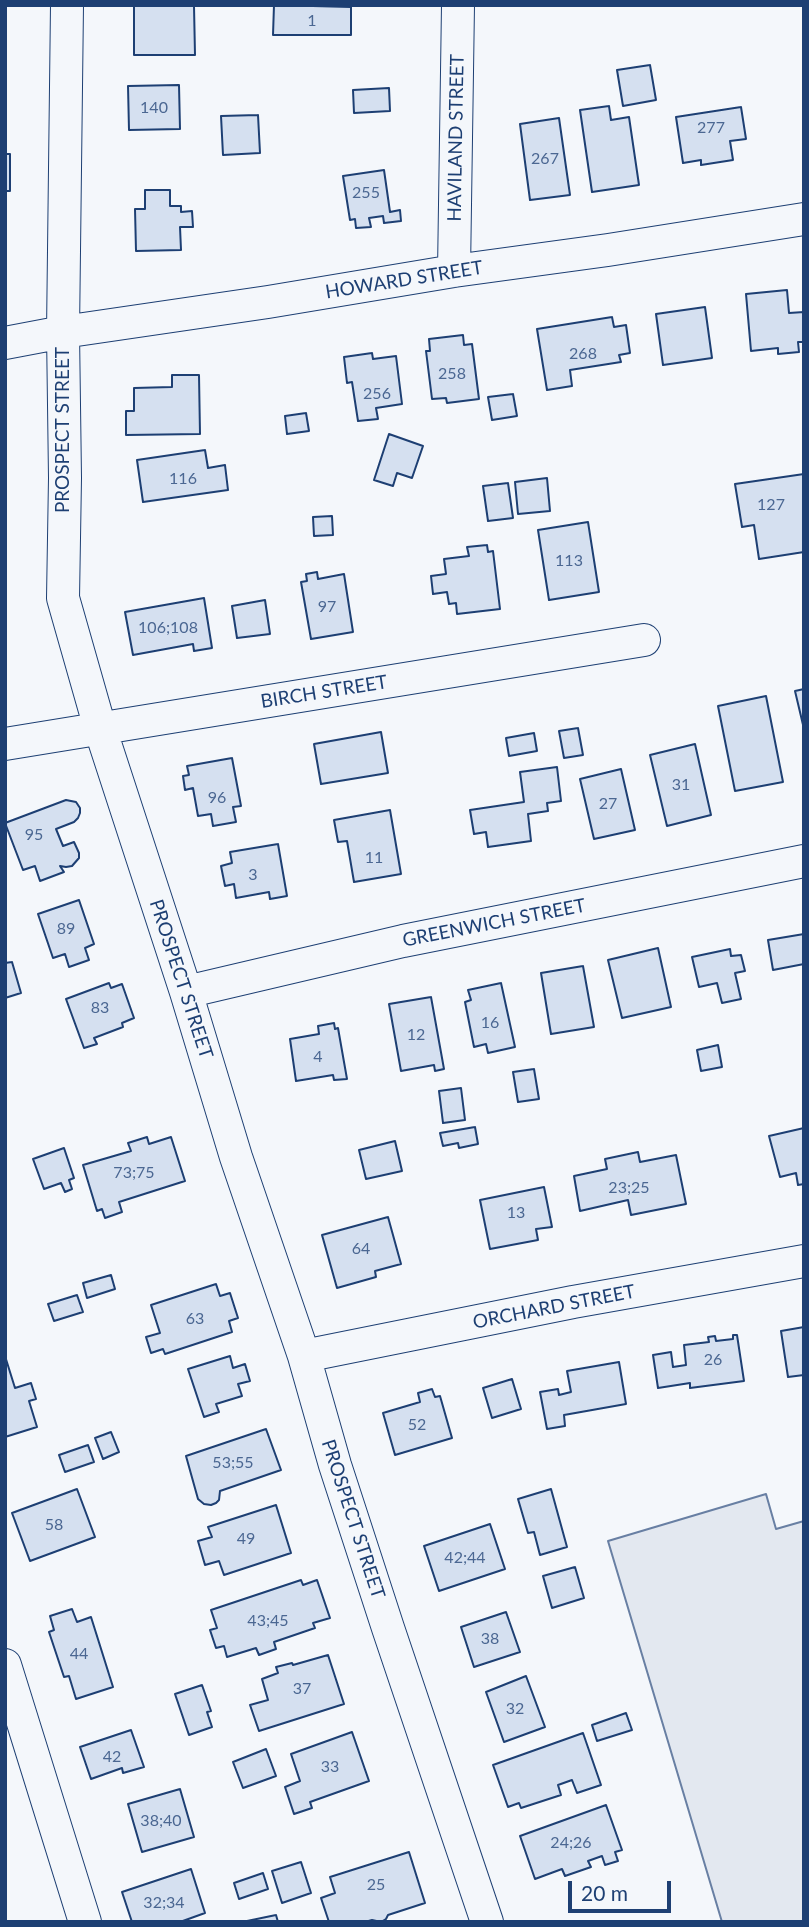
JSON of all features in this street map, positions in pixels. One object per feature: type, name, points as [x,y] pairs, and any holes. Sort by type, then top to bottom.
[{"type":"street","name":"PROSPECT STREET","points":[[67,5],[62,598],[100,728],[186,992],[236,1157],[304,1356],[335,1465],[487,1922]]},
{"type":"street","name":"HAVILAND STREET","points":[[454,271],[458,5]]},
{"type":"street","name":"HOWARD STREET","points":[[5,343],[454,271],[804,219]]},
{"type":"street","name":"BIRCH STREET","points":[[5,744],[644,640]]},
{"type":"street","name":"GREENWICH STREET","points":[[186,992],[403,941],[804,860]]},
{"type":"street","name":"ORCHARD STREET","points":[[304,1356],[573,1302],[804,1261]]},
{"type":"street","points":[[5,1665],[85,1922]]},
{"type":"shaded area","points":[[766,1494],[776,1529],[804,1521],[804,1922],[722,1922],[608,1541]]},
{"type":"building","points":[[274,5],[351,7],[351,35],[273,35]]},
{"type":"building","points":[[134,6],[194,6],[195,55],[134,55]]},
{"type":"building","points":[[650,65],[656,100],[623,106],[617,70]]},
{"type":"building","points":[[179,85],[180,129],[129,130],[128,86]]},
{"type":"building","points":[[389,88],[390,111],[354,113],[353,90]]},
{"type":"building","points":[[609,106],[611,120],[629,117],[639,185],[592,192],[580,110]]},
{"type":"building","points":[[741,107],[746,139],[730,141],[733,160],[701,165],[701,160],[683,163],[676,117]]},
{"type":"building","points":[[258,115],[260,153],[223,155],[221,116]]},
{"type":"building","points":[[559,118],[570,195],[530,200],[520,124]]},
{"type":"building","points":[[5,154],[10,154],[10,191],[5,191]]},
{"type":"building","points":[[384,170],[390,212],[400,210],[401,221],[384,223],[383,216],[369,218],[371,227],[356,228],[355,219],[350,220],[343,176]]},
{"type":"building","points":[[145,190],[170,190],[170,206],[181,206],[181,212],[192,211],[193,227],[180,227],[181,250],[136,251],[135,209],[145,209]]},
{"type":"building","points":[[787,290],[789,313],[804,312],[804,342],[798,342],[799,352],[778,354],[778,348],[751,351],[746,294]]},
{"type":"building","points":[[705,307],[712,358],[663,365],[656,314]]},
{"type":"building","points":[[612,317],[614,327],[626,325],[630,353],[619,355],[621,362],[570,370],[572,386],[547,390],[537,329]]},
{"type":"building","points":[[463,335],[464,345],[472,344],[479,399],[447,403],[446,398],[432,399],[426,351],[430,351],[429,339]]},
{"type":"building","points":[[372,353],[373,359],[396,356],[402,404],[376,408],[378,419],[358,421],[352,382],[347,383],[344,357]]},
{"type":"building","points":[[172,375],[199,375],[200,434],[126,435],[126,411],[134,411],[134,388],[172,387]]},
{"type":"building","points":[[513,394],[517,416],[492,420],[488,397]]},
{"type":"building","points":[[306,413],[309,431],[287,434],[285,416]]},
{"type":"building","points":[[389,434],[423,446],[412,478],[397,473],[393,486],[374,480]]},
{"type":"building","points":[[205,450],[208,468],[225,465],[228,490],[143,502],[137,460]]},
{"type":"building","points":[[804,474],[804,552],[759,559],[754,525],[742,527],[735,484]]},
{"type":"building","points":[[547,478],[550,511],[518,514],[515,482]]},
{"type":"building","points":[[508,483],[513,518],[488,521],[483,486]]},
{"type":"building","points":[[332,516],[333,535],[314,536],[313,517]]},
{"type":"building","points":[[588,522],[599,592],[549,600],[538,530]]},
{"type":"building","points":[[487,545],[488,552],[493,551],[500,609],[457,614],[456,603],[449,604],[447,592],[433,594],[431,576],[446,574],[444,559],[469,556],[467,547]]},
{"type":"building","points":[[317,572],[318,579],[344,574],[353,632],[311,639],[301,582],[307,581],[306,574]]},
{"type":"building","points":[[204,598],[212,648],[194,651],[193,644],[133,655],[125,612]]},
{"type":"building","points":[[265,600],[270,634],[237,638],[232,606]]},
{"type":"building","points":[[804,689],[804,729],[795,691]]},
{"type":"building","points":[[766,696],[783,782],[735,791],[718,706]]},
{"type":"building","points":[[578,728],[583,755],[564,758],[559,731]]},
{"type":"building","points":[[381,732],[388,773],[321,784],[314,744]]},
{"type":"building","points":[[534,733],[537,751],[509,756],[506,738]]},
{"type":"building","points":[[695,744],[711,815],[667,826],[650,755]]},
{"type":"building","points":[[232,758],[241,806],[233,807],[236,822],[213,826],[211,814],[198,816],[193,788],[185,790],[183,776],[189,775],[187,766]]},
{"type":"building","points":[[557,767],[561,801],[547,803],[548,811],[528,814],[531,841],[488,847],[486,832],[474,834],[470,810],[524,802],[520,772]]},
{"type":"building","points":[[621,769],[635,830],[594,839],[580,779]]},
{"type":"building","points":[[66,800],[76,802],[80,813],[74,822],[56,829],[63,846],[74,842],[79,858],[72,866],[60,866],[64,872],[40,881],[35,866],[23,870],[5,823]]},
{"type":"building","points":[[390,810],[401,874],[354,882],[347,841],[338,842],[334,820]]},
{"type":"building","points":[[278,844],[287,896],[270,899],[269,892],[236,898],[234,884],[225,886],[221,866],[232,863],[230,852]]},
{"type":"building","points":[[79,900],[94,944],[85,948],[89,960],[69,967],[65,954],[53,958],[38,914]]},
{"type":"building","points":[[804,934],[804,964],[773,970],[768,940]]},
{"type":"building","points":[[658,948],[671,1007],[622,1018],[608,960]]},
{"type":"building","points":[[730,949],[731,956],[741,955],[745,971],[735,973],[741,999],[722,1003],[717,983],[699,987],[692,957]]},
{"type":"building","points":[[12,962],[21,993],[5,998],[5,963]]},
{"type":"building","points":[[583,966],[594,1027],[551,1034],[541,973]]},
{"type":"building","points":[[109,983],[111,988],[122,984],[134,1018],[122,1023],[123,1027],[94,1038],[97,1044],[84,1048],[66,999]]},
{"type":"building","points":[[501,983],[515,1047],[488,1053],[486,1044],[474,1047],[465,1002],[471,1000],[468,990]]},
{"type":"building","points":[[431,997],[444,1069],[435,1071],[434,1065],[401,1071],[389,1004]]},
{"type":"building","points":[[334,1023],[335,1029],[338,1028],[347,1079],[334,1080],[333,1075],[296,1081],[290,1039],[319,1034],[318,1026]]},
{"type":"building","points":[[718,1045],[722,1067],[701,1071],[697,1050]]},
{"type":"building","points":[[534,1069],[539,1099],[518,1102],[513,1072]]},
{"type":"building","points":[[461,1088],[465,1120],[443,1123],[439,1091]]},
{"type":"building","points":[[475,1127],[478,1144],[459,1148],[458,1143],[443,1146],[440,1133]]},
{"type":"building","points":[[804,1128],[804,1184],[798,1185],[796,1173],[780,1177],[769,1136]]},
{"type":"building","points":[[147,1137],[149,1144],[171,1137],[185,1181],[119,1202],[122,1212],[105,1218],[102,1209],[97,1211],[83,1165],[131,1151],[128,1143]]},
{"type":"building","points":[[395,1141],[402,1171],[366,1179],[359,1150]]},
{"type":"building","points":[[64,1148],[74,1178],[69,1180],[72,1189],[65,1192],[61,1183],[44,1189],[33,1159]]},
{"type":"building","points":[[638,1152],[640,1162],[676,1155],[686,1204],[631,1215],[628,1200],[580,1211],[574,1176],[607,1169],[605,1159]]},
{"type":"building","points":[[544,1187],[552,1227],[536,1229],[538,1240],[490,1249],[480,1200]]},
{"type":"building","points":[[388,1217],[401,1264],[375,1271],[376,1277],[337,1288],[322,1235]]},
{"type":"building","points":[[111,1275],[115,1289],[87,1298],[83,1283]]},
{"type":"building","points":[[216,1284],[220,1296],[230,1293],[238,1318],[229,1321],[232,1332],[165,1354],[163,1349],[151,1353],[146,1337],[160,1333],[151,1305]]},
{"type":"building","points":[[77,1295],[83,1312],[54,1321],[48,1304]]},
{"type":"building","points":[[804,1327],[804,1375],[788,1377],[781,1331]]},
{"type":"building","points":[[733,1335],[737,1335],[744,1381],[690,1388],[690,1383],[658,1388],[653,1355],[671,1352],[673,1367],[686,1365],[684,1345],[709,1342],[708,1337],[715,1336],[716,1341],[733,1339]]},
{"type":"building","points":[[5,1356],[15,1388],[31,1383],[36,1399],[29,1401],[37,1427],[5,1437]]},
{"type":"building","points":[[230,1356],[233,1368],[245,1364],[250,1381],[238,1384],[242,1396],[216,1404],[219,1412],[204,1417],[188,1369]]},
{"type":"building","points":[[619,1362],[626,1404],[564,1415],[565,1426],[547,1429],[540,1392],[558,1389],[559,1395],[571,1392],[567,1371]]},
{"type":"building","points":[[512,1379],[521,1409],[492,1418],[483,1388]]},
{"type":"building","points":[[432,1389],[435,1397],[440,1396],[452,1438],[395,1455],[383,1413],[420,1402],[418,1393]]},
{"type":"building","points":[[266,1429],[281,1470],[220,1491],[219,1500],[211,1505],[198,1499],[186,1456]]},
{"type":"building","points":[[111,1432],[119,1452],[103,1459],[95,1438]]},
{"type":"building","points":[[88,1445],[94,1462],[65,1472],[59,1455]]},
{"type":"building","points":[[77,1489],[95,1537],[30,1561],[12,1513]]},
{"type":"building","points":[[551,1489],[567,1547],[540,1555],[534,1532],[528,1533],[518,1499]]},
{"type":"building","points":[[276,1505],[291,1553],[224,1575],[219,1561],[205,1565],[198,1541],[212,1537],[208,1527]]},
{"type":"building","points":[[490,1524],[505,1569],[439,1591],[424,1546]]},
{"type":"building","points":[[575,1567],[584,1598],[552,1608],[543,1576]]},
{"type":"building","points":[[301,1580],[303,1585],[317,1580],[330,1618],[313,1623],[315,1628],[274,1642],[276,1649],[259,1655],[256,1648],[227,1657],[224,1646],[216,1648],[210,1630],[217,1628],[211,1610]]},
{"type":"building","points":[[72,1609],[77,1622],[91,1617],[113,1687],[76,1699],[69,1676],[64,1677],[49,1632],[54,1630],[50,1616]]},
{"type":"building","points":[[506,1612],[520,1652],[474,1667],[461,1627]]},
{"type":"building","points":[[328,1655],[344,1704],[259,1731],[250,1705],[268,1700],[262,1679],[278,1673],[276,1667]]},
{"type":"building","points":[[526,1676],[545,1727],[504,1742],[486,1692]]},
{"type":"building","points":[[202,1685],[211,1711],[207,1712],[212,1727],[189,1735],[175,1694]]},
{"type":"building","points":[[626,1713],[632,1730],[597,1741],[592,1725]]},
{"type":"building","points":[[131,1730],[144,1767],[123,1773],[122,1768],[91,1779],[80,1747]]},
{"type":"building","points":[[352,1732],[369,1781],[310,1802],[312,1808],[294,1814],[285,1787],[300,1781],[291,1754]]},
{"type":"building","points":[[583,1733],[601,1785],[577,1793],[572,1780],[558,1785],[561,1795],[521,1808],[519,1803],[508,1807],[493,1765]]},
{"type":"building","points":[[266,1749],[276,1776],[243,1788],[233,1762]]},
{"type":"building","points":[[180,1789],[194,1837],[142,1852],[128,1804]]},
{"type":"building","points":[[606,1805],[622,1850],[615,1852],[618,1861],[605,1865],[602,1856],[588,1861],[591,1867],[565,1876],[562,1869],[535,1879],[520,1836]]},
{"type":"building","points":[[409,1852],[425,1903],[388,1915],[381,1922],[329,1922],[321,1898],[335,1893],[330,1877]]},
{"type":"building","points":[[301,1862],[311,1893],[282,1903],[272,1871]]},
{"type":"building","points":[[191,1869],[205,1913],[180,1922],[132,1922],[122,1892]]},
{"type":"building","points":[[263,1873],[268,1889],[239,1899],[234,1883]]},
{"type":"building","points":[[276,1915],[278,1922],[247,1921]]}]
